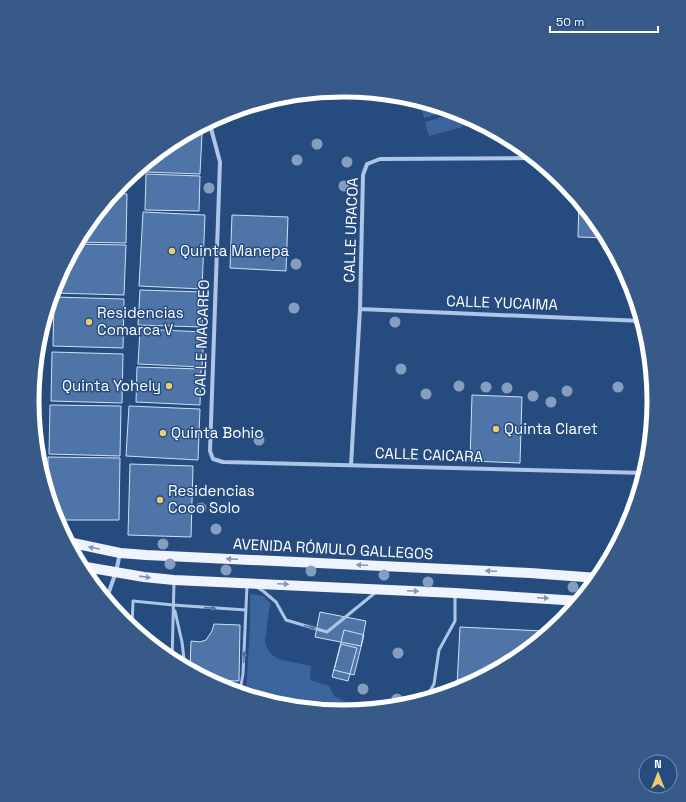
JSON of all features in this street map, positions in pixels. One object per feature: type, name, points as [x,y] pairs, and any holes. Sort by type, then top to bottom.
[{"type":"main road","name":"AVENIDA RÓMULO GALLEGOS","points":[[75,543],[120,553],[162,556],[530,573],[590,577]]},
{"type":"main road","points":[[88,567],[144,577],[174,580],[455,593],[572,601]]},
{"type":"street","name":"CALLE MACAREO","points":[[210,127],[220,162],[210,451],[213,459]]},
{"type":"street","name":"CALLE URACOA","points":[[351,465],[360,309],[363,175],[367,164],[380,159],[525,158]]},
{"type":"street","name":"CALLE YUCAIMA","points":[[360,309],[637,321]]},
{"type":"street","name":"CALLE CAICARA","points":[[213,459],[223,462],[638,473]]},
{"type":"street","points":[[108,594],[116,572],[120,553]]},
{"type":"lane","points":[[172,653],[174,580]]},
{"type":"lane","points":[[239,687],[241,685],[242,679],[247,583],[263,591],[276,602],[286,620],[327,632],[379,590]]},
{"type":"lane","points":[[429,693],[434,684],[439,650],[455,621],[455,593]]},
{"type":"lane","points":[[132,620],[133,601],[246,610]]},
{"type":"lane","points":[[173,605],[182,642],[184,660]]},
{"type":"shaded area","points":[[421,107],[441,113],[424,118]]},
{"type":"shaded area","points":[[447,115],[461,121],[463,127],[429,136],[425,122]]},
{"type":"shaded area","points":[[250,594],[263,596],[270,603],[265,641],[271,654],[278,659],[311,666],[310,680],[329,686],[334,696],[351,704],[278,698],[246,689],[250,626]]},
{"type":"building","points":[[198,134],[202,134],[200,174],[146,172],[146,170],[174,148]]},
{"type":"building","points":[[146,174],[200,176],[199,211],[145,210]]},
{"type":"building","points":[[121,194],[127,194],[126,243],[84,242],[102,216]]},
{"type":"building","points":[[579,209],[599,238],[578,237]]},
{"type":"building","name":"Quinta Manepa","points":[[143,212],[205,215],[202,289],[139,286]]},
{"type":"building","points":[[232,215],[288,217],[286,271],[230,268]]},
{"type":"building","points":[[83,244],[126,245],[124,295],[59,293],[70,267]]},
{"type":"building","points":[[140,290],[204,292],[202,327],[138,325]]},
{"type":"building","name":"Residencias Comarca V","points":[[57,297],[124,299],[123,348],[53,346],[54,307]]},
{"type":"building","points":[[140,329],[204,332],[202,367],[138,364]]},
{"type":"building","points":[[52,352],[123,354],[122,403],[51,401]]},
{"type":"building","name":"Quinta Yohely","points":[[137,367],[201,369],[200,405],[136,402]]},
{"type":"building","name":"Quinta Claret","points":[[472,395],[522,397],[520,463],[470,461]]},
{"type":"building","points":[[50,405],[121,406],[120,456],[49,454]]},
{"type":"building","name":"Quinta Bohio","points":[[129,406],[200,409],[198,460],[126,456]]},
{"type":"building","points":[[48,457],[120,458],[119,520],[63,520],[48,475]]},
{"type":"building","name":"Residencias Coco Solo","points":[[130,464],[193,466],[191,537],[128,535]]},
{"type":"building","points":[[320,612],[366,621],[361,646],[315,637]]},
{"type":"building","points":[[214,624],[240,625],[239,681],[224,681],[190,664],[191,641],[200,642],[206,640],[212,631]]},
{"type":"building","points":[[460,627],[542,631],[512,654],[477,674],[457,683]]},
{"type":"building","points":[[344,630],[364,635],[354,675],[334,670]]},
{"type":"building","points":[[341,644],[357,648],[348,681],[332,677]]},
{"type":"place","name":"Quinta Manepa","points":[[172,251]]},
{"type":"place","name":"Residencias Comarca V","points":[[89,322]]},
{"type":"place","name":"Quinta Yohely","points":[[169,386]]},
{"type":"place","name":"Quinta Claret","points":[[496,429]]},
{"type":"place","name":"Quinta Bohio","points":[[163,433]]},
{"type":"place","name":"Residencias Coco Solo","points":[[160,500]]}]
